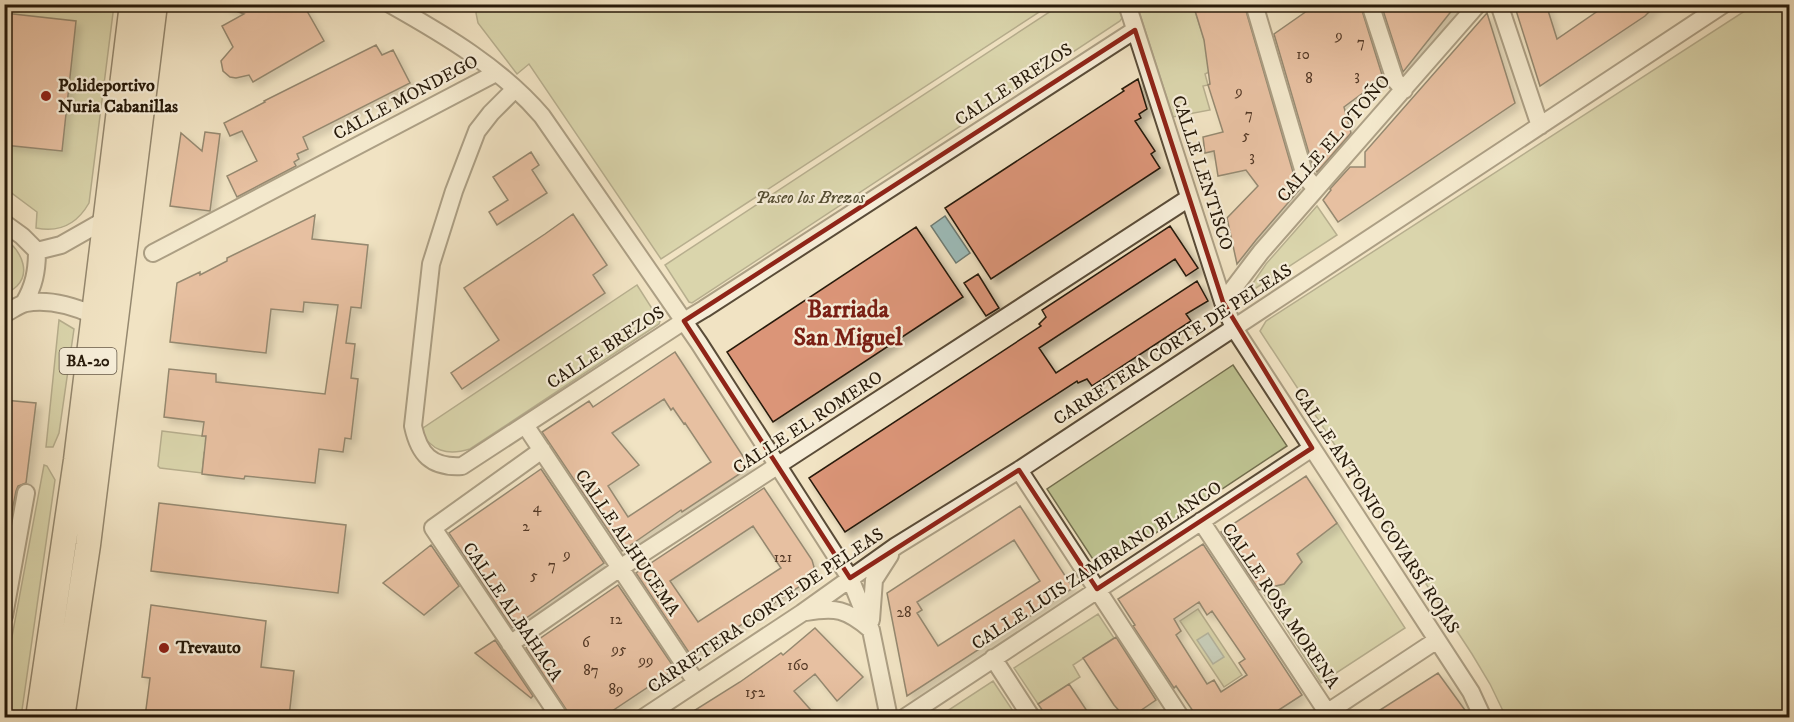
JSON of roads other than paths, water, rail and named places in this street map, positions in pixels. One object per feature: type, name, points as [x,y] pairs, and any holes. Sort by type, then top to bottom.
[{"type":"highway","name":"BA-20","points":[[38,717],[76,460],[132,4]]},
{"type":"highway","name":"BA-20","points":[[62,717],[88,545],[155,4]]},
{"type":"street","points":[[390,4],[445,35],[496,73]]},
{"type":"street","name":"CALLE LENTISCO","points":[[1127,4],[1223,302],[1234,328]]},
{"type":"street","points":[[1254,4],[1305,176],[1316,189]]},
{"type":"street","points":[[1370,4],[1395,80],[1404,90]]},
{"type":"street","name":"CALLE EL OTOÑO","points":[[1223,302],[1261,252],[1478,4]]},
{"type":"street","points":[[1499,4],[1540,126]]},
{"type":"street","name":"CARRETERA CORTE DE PELEAS","points":[[643,717],[802,613],[896,546],[1019,470],[1724,4]]},
{"type":"street","name":"CALLE BREZOS","points":[[515,89],[477,131],[454,191],[431,264],[413,426],[416,441],[422,452],[440,465],[462,466],[1135,30]]},
{"type":"street","name":"CALLE MONDEGO","points":[[153,253],[496,73],[530,101],[542,117],[684,321],[777,466],[854,575]]},
{"type":"street","name":"CALLE EL ROMERO","points":[[510,644],[620,568],[1189,198]]},
{"type":"street","points":[[37,251],[61,245],[105,220]]},
{"type":"street","points":[[4,223],[37,251],[37,272],[33,289],[24,303],[4,314]]},
{"type":"street","points":[[37,272],[42,289],[54,303]]},
{"type":"street","points":[[24,303],[54,303],[77,308],[93,315]]},
{"type":"street","name":"CALLE ANTONIO COVARSÍ ROJAS","points":[[1234,328],[1471,692],[1483,717]]},
{"type":"street","name":"CALLE ALHUCEMA","points":[[525,425],[696,682]]},
{"type":"street","name":"CALLE LUIS ZAMBRANO BLANCO","points":[[904,717],[1312,448]]},
{"type":"street","name":"CALLE ALBAHACA","points":[[542,450],[433,528],[560,717]]},
{"type":"street","points":[[1019,470],[1181,717]]},
{"type":"street","points":[[4,616],[26,493]]},
{"type":"street","name":"CALLE ROSA MORENA","points":[[1201,521],[1323,715]]},
{"type":"street","points":[[871,630],[874,580],[896,546]]},
{"type":"street","points":[[854,575],[871,604]]},
{"type":"street","points":[[854,575],[871,630],[889,717]]},
{"type":"street","points":[[802,613],[829,608],[857,618],[871,630]]},
{"type":"street","points":[[1323,715],[1437,640]]},
{"type":"street","points":[[993,658],[1032,717]]},
{"type":"water","points":[[945,216],[970,253],[956,263],[931,226]]},
{"type":"water","points":[[1208,633],[1224,657],[1213,664],[1197,640]]},
{"type":"place","name":"Polideportivo Nuria Cabanillas","points":[[46,96]]},
{"type":"place","name":"Trevauto","points":[[164,648]]},
{"type":"district","name":"Barriada San Miguel","points":[[848,324]]},
{"type":"park label","name":"Paseo los Brezos","points":[[810,198]]}]
